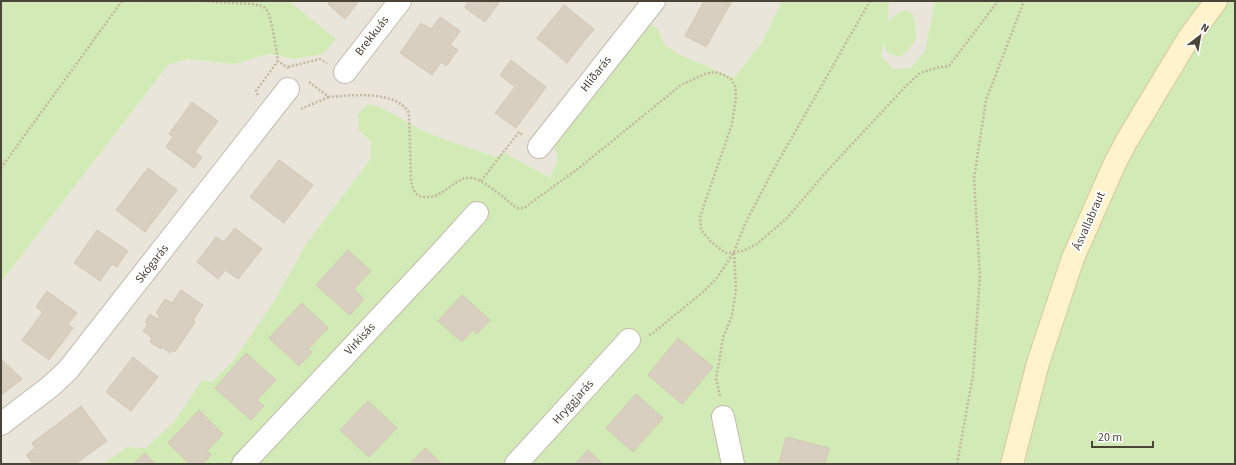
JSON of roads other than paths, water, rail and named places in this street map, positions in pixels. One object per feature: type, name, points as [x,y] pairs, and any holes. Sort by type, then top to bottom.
[{"type":"main road","name":"Ásvallabraut","points":[[1012,464],[1038,363],[1073,258],[1115,163],[1126,142],[1188,39],[1216,1]]},
{"type":"street","name":"Brekkuás","points":[[344,72],[400,1]]},
{"type":"street","name":"Hlíðarás","points":[[539,147],[654,1]]},
{"type":"street","name":"Skógarás","points":[[1,424],[51,386],[68,370],[246,145],[294,77]]},
{"type":"street","name":"Virkisás","points":[[243,464],[477,213]]},
{"type":"street","name":"Hryggjarás","points":[[516,464],[629,340]]},
{"type":"street","points":[[723,417],[732,464]]}]
